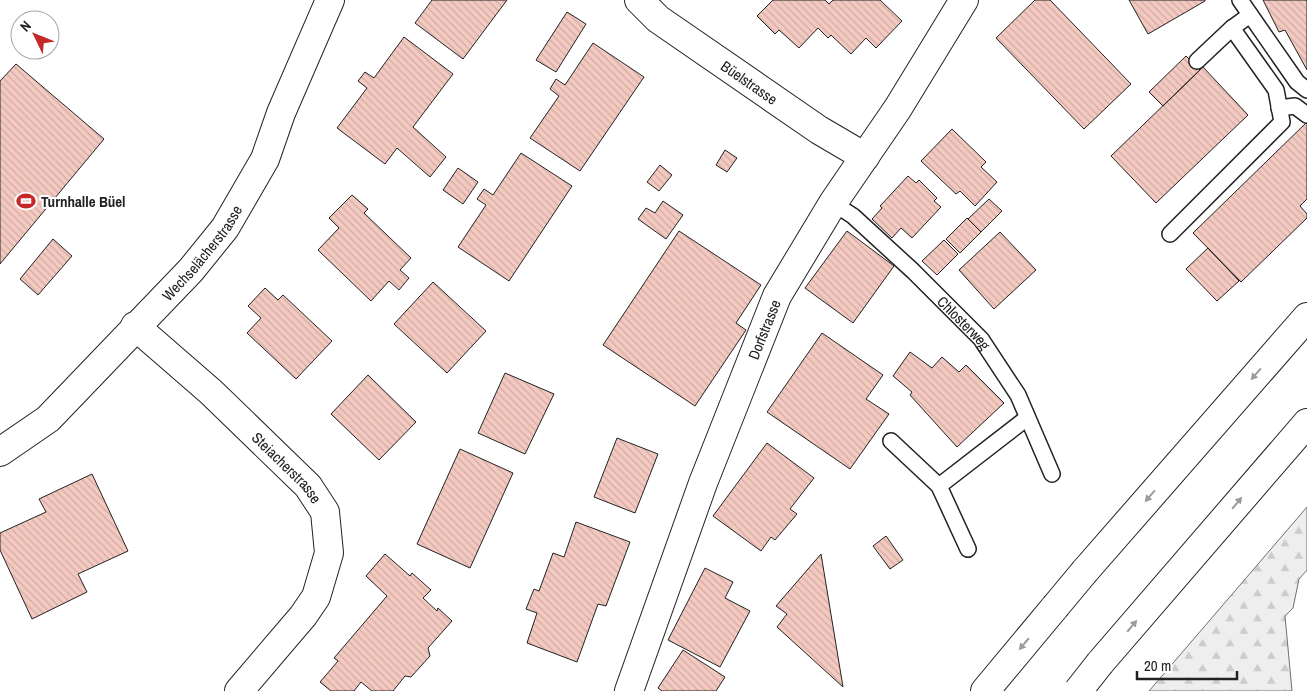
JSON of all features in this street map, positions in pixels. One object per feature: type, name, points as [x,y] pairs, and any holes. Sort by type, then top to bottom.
[{"type":"main road","name":"Wechselächerstrasse","points":[[0,452],[48,419],[190,270],[232,218],[266,159],[281,113],[330,0]]},
{"type":"main road","name":"Büelstrasse","points":[[639,0],[658,19],[819,130],[864,157]]},
{"type":"main road","name":"Dorfstrasse","points":[[629,691],[703,483],[777,296],[833,204],[898,108],[964,0]]},
{"type":"main road","points":[[985,691],[1085,571],[1307,317]]},
{"type":"main road","name":"Steiacherstrasse","points":[[135,326],[218,399],[308,486],[325,512],[329,553],[316,597],[303,616],[239,691]]},
{"type":"main road","points":[[1078,691],[1307,423]]},
{"type":"lane","points":[[1240,0],[1297,82],[1307,90]]},
{"type":"lane","points":[[1196,61],[1232,28],[1250,15]]},
{"type":"lane","points":[[1170,234],[1282,122],[1276,90],[1232,28]]},
{"type":"lane","points":[[1280,108],[1295,106],[1307,115]]},
{"type":"lane","name":"Chlosterweg","points":[[833,204],[853,216],[981,339],[1018,395],[1052,474]]},
{"type":"lane","points":[[938,486],[1027,418]]},
{"type":"lane","points":[[891,440],[938,486],[968,549]]},
{"type":"green space","points":[[1307,507],[1307,570],[1299,579],[1293,608],[1285,616],[1292,691],[1149,691]]},
{"type":"building","points":[[432,0],[507,0],[463,59],[415,23]]},
{"type":"building","points":[[773,0],[825,0],[829,4],[833,0],[880,0],[902,21],[876,48],[866,38],[851,54],[831,35],[828,38],[818,28],[799,48],[779,30],[775,34],[757,16]]},
{"type":"building","points":[[1035,0],[1050,0],[1131,84],[1084,129],[996,38]]},
{"type":"building","points":[[1129,0],[1205,0],[1205,1],[1148,34]]},
{"type":"building","points":[[1263,0],[1307,0],[1307,70],[1285,30],[1279,32]]},
{"type":"building","points":[[567,12],[586,24],[556,72],[536,60]]},
{"type":"building","points":[[404,37],[453,74],[413,127],[446,157],[430,177],[397,148],[385,164],[337,128],[367,88],[358,81],[365,72],[374,78]]},
{"type":"building","points":[[593,43],[644,77],[580,171],[530,138],[559,96],[550,89],[556,79],[565,85]]},
{"type":"building","points":[[1186,56],[1200,70],[1163,106],[1149,92]]},
{"type":"building","name":"Turnhalle Büel","points":[[16,64],[104,139],[0,264],[0,81]]},
{"type":"building","points":[[1203,67],[1248,115],[1156,203],[1111,156]]},
{"type":"building","points":[[1307,122],[1307,199],[1300,206],[1307,214],[1307,218],[1241,282],[1193,233]]},
{"type":"building","points":[[952,129],[986,162],[981,167],[997,182],[975,206],[960,191],[956,194],[921,161]]},
{"type":"building","points":[[725,150],[737,158],[727,172],[716,165]]},
{"type":"building","points":[[521,153],[572,186],[509,281],[458,247],[486,205],[477,199],[484,189],[493,195]]},
{"type":"building","points":[[660,165],[672,175],[659,191],[647,182]]},
{"type":"building","points":[[458,168],[478,182],[463,204],[443,190]]},
{"type":"building","points":[[908,176],[916,183],[919,180],[937,198],[934,201],[941,207],[912,238],[901,228],[892,238],[872,219],[882,208],[880,206]]},
{"type":"building","points":[[352,195],[368,209],[364,213],[411,258],[400,270],[409,278],[399,290],[389,281],[371,301],[318,250],[339,228],[329,218]]},
{"type":"building","points":[[989,199],[1002,211],[981,232],[968,219]]},
{"type":"building","points":[[663,201],[683,215],[666,239],[638,219],[646,208],[655,213]]},
{"type":"building","points":[[967,218],[981,232],[960,253],[946,239]]},
{"type":"building","points":[[679,231],[761,285],[736,323],[746,330],[695,406],[603,345]]},
{"type":"building","points":[[847,231],[894,266],[853,323],[805,288]]},
{"type":"building","points":[[1000,232],[1036,270],[994,309],[959,270]]},
{"type":"building","points":[[53,239],[72,256],[38,295],[20,279]]},
{"type":"building","points":[[944,240],[958,254],[937,275],[922,261]]},
{"type":"building","points":[[1208,248],[1239,281],[1217,301],[1186,269]]},
{"type":"building","points":[[433,282],[486,331],[447,373],[394,324]]},
{"type":"building","points":[[265,288],[278,300],[283,295],[332,341],[296,379],[247,333],[261,318],[248,306]]},
{"type":"building","points":[[822,333],[883,375],[866,399],[889,414],[850,469],[767,412]]},
{"type":"building","points":[[910,352],[932,368],[942,357],[959,372],[966,365],[1004,403],[957,447],[910,395],[912,392],[893,376]]},
{"type":"building","points":[[505,373],[554,394],[525,454],[478,433]]},
{"type":"building","points":[[368,375],[416,422],[379,460],[331,414]]},
{"type":"building","points":[[617,438],[658,454],[635,513],[594,497]]},
{"type":"building","points":[[767,443],[814,478],[790,509],[797,514],[775,540],[771,537],[761,551],[713,516]]},
{"type":"building","points":[[460,449],[513,473],[470,568],[417,544]]},
{"type":"building","points":[[92,474],[128,551],[78,574],[87,592],[32,619],[0,550],[0,533],[46,512],[39,499]]},
{"type":"building","points":[[576,522],[630,542],[606,606],[598,604],[577,662],[527,643],[537,613],[526,609],[534,589],[539,591],[553,553],[564,557]]},
{"type":"building","points":[[886,536],[903,560],[890,569],[873,546]]},
{"type":"building","points":[[385,554],[410,576],[412,573],[431,590],[423,598],[452,621],[428,648],[430,656],[411,677],[405,676],[393,691],[372,691],[361,682],[354,691],[331,691],[320,682],[338,661],[334,658],[387,596],[366,576]]},
{"type":"building","points":[[821,554],[843,687],[777,627],[787,614],[776,606]]},
{"type":"building","points":[[705,568],[733,582],[725,598],[750,611],[720,667],[668,640]]},
{"type":"building","points":[[683,650],[725,677],[716,691],[662,691],[658,688]]},
{"type":"place","name":"Turnhalle Büel","points":[[26,201]]}]
